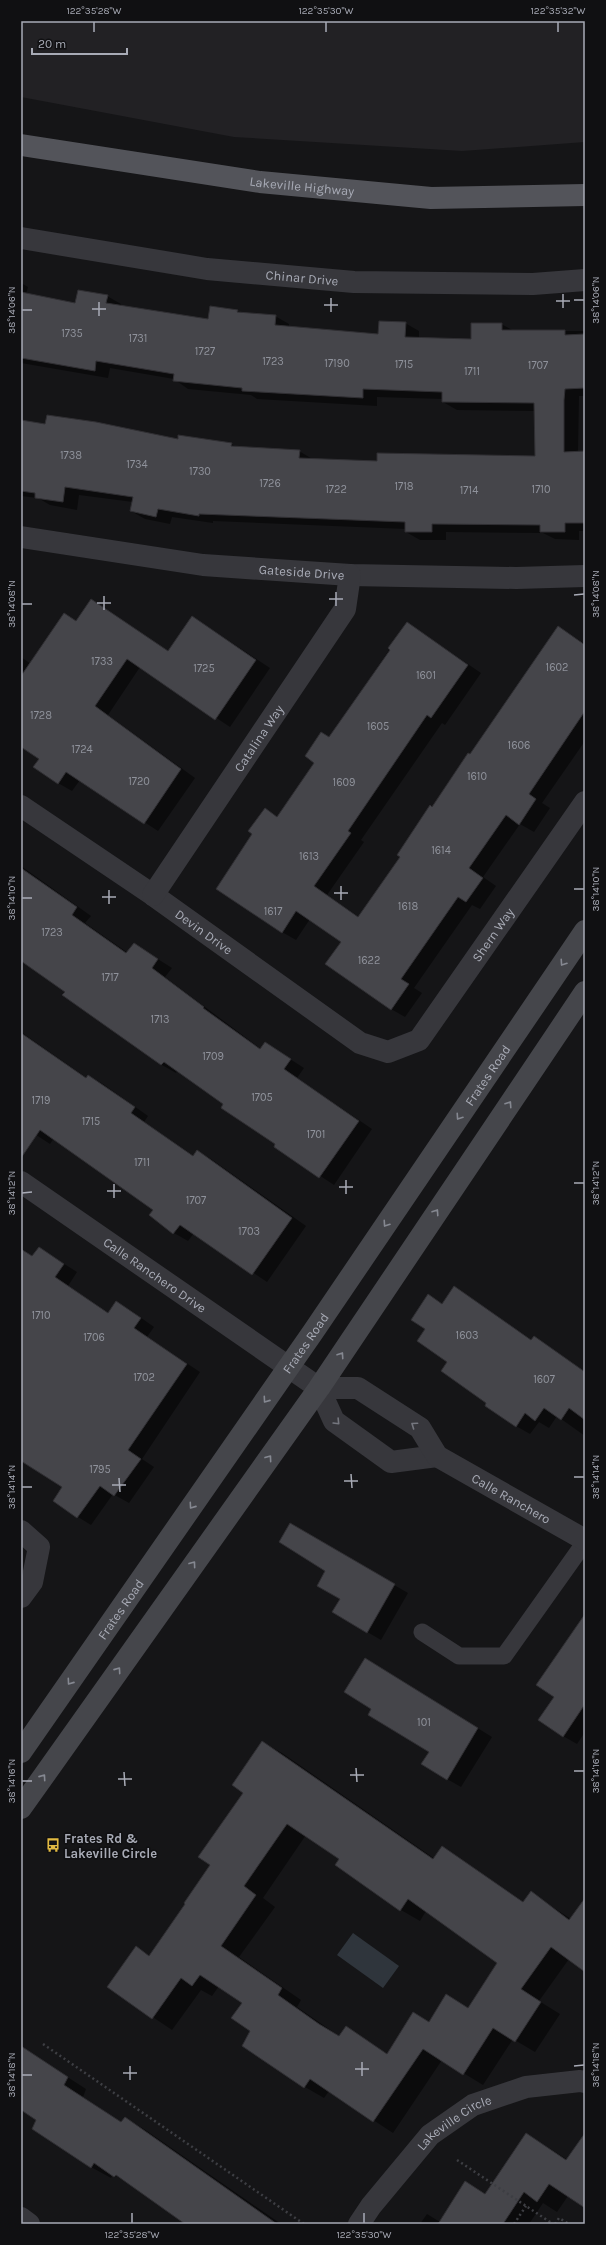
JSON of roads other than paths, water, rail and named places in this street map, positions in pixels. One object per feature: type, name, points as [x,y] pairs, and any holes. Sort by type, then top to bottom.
[{"type":"main road","name":"Lakeville Highway","points":[[21,145],[255,181],[432,198],[585,195]]},
{"type":"street","name":"Chinar Drive","points":[[21,238],[207,269],[354,282],[533,284],[585,280]]},
{"type":"street","name":"Gateside Drive","points":[[21,537],[203,565],[350,575],[516,578],[585,576]]},
{"type":"street","name":"Catalina Way","points":[[153,895],[345,610],[350,575]]},
{"type":"street","name":"Shern Way","points":[[388,1052],[419,1040],[585,802]]},
{"type":"street","name":"Devin Drive","points":[[21,806],[153,895],[360,1043],[388,1052]]},
{"type":"street","name":"Frates Road","points":[[21,1752],[289,1368],[585,931]]},
{"type":"street","points":[[21,1808],[319,1388],[585,992]]},
{"type":"street","name":"Calle Ranchero Drive","points":[[21,1182],[289,1368]]},
{"type":"street","points":[[289,1368],[319,1388],[334,1421],[391,1462],[437,1456]]},
{"type":"street","name":"Calle Ranchero","points":[[319,1388],[358,1388],[420,1428],[437,1456],[585,1541]]},
{"type":"street","points":[[21,1531],[39,1547],[32,1582],[21,1597]]},
{"type":"street","name":"Lakeville Circle","points":[[359,2224],[371,2206],[430,2135],[473,2105],[526,2087],[580,2081],[585,2082]]},
{"type":"street","points":[[21,2218],[29,2224]]},
{"type":"lane","points":[[422,1632],[459,1656],[504,1656],[585,1541]]},
{"type":"place","name":"Frates Rd & Lakeville Circle","points":[[53,1845]]}]
